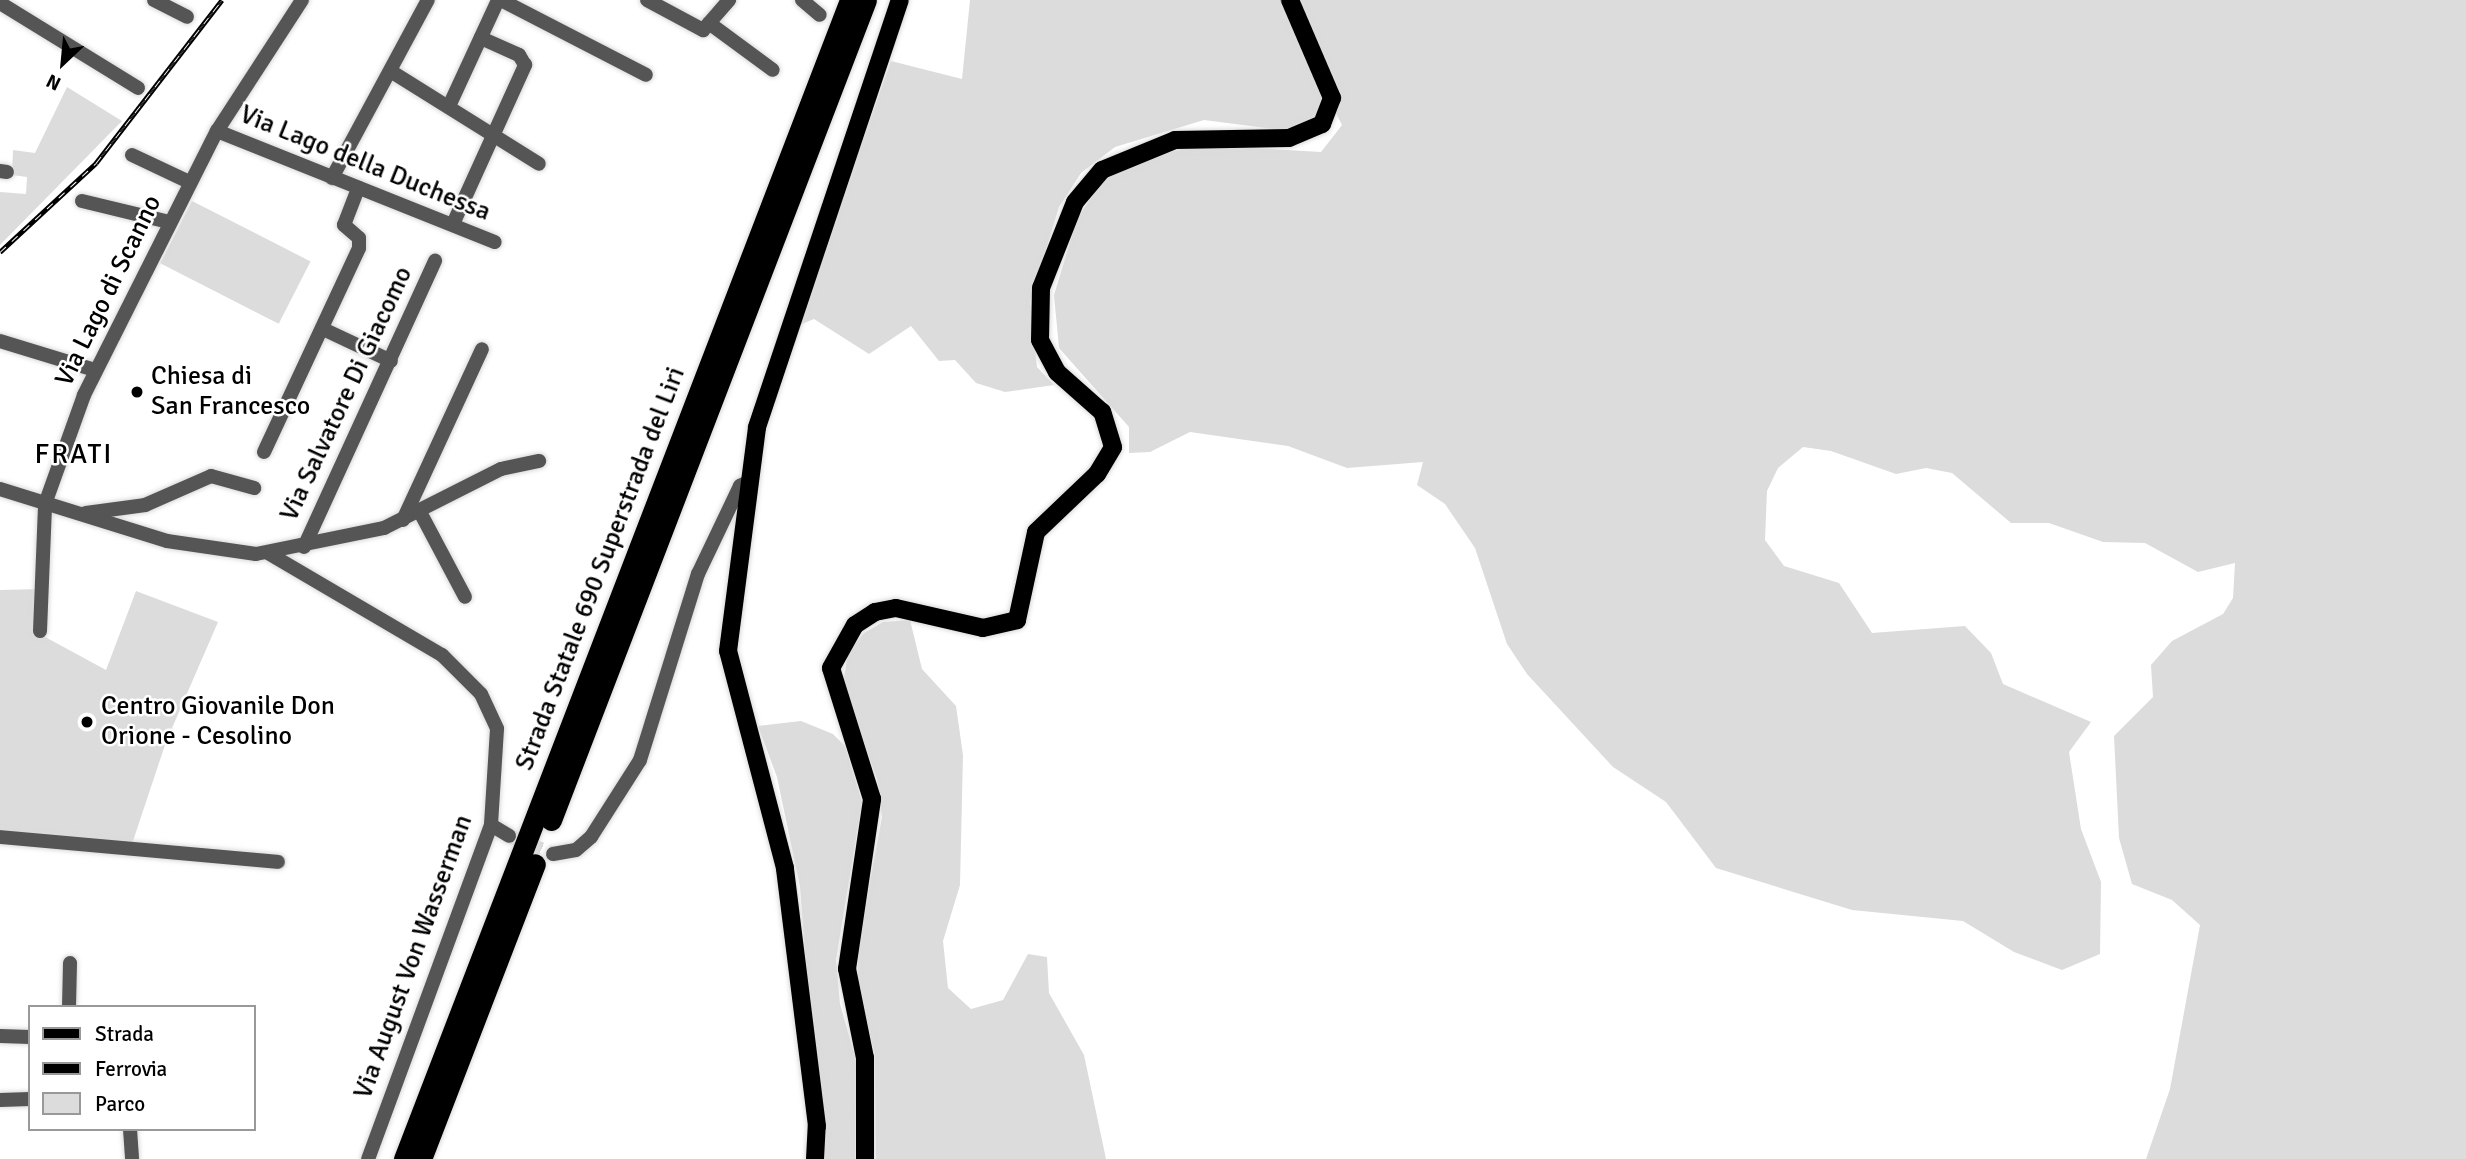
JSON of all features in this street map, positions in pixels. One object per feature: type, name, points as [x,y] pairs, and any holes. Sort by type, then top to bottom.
[{"type":"highway","name":"Strada Statale 690 Superstrada del Liri","points":[[404,1159],[850,0]]},
{"type":"highway","name":"Strada Statale 690 Superstrada del Liri","points":[[421,1159],[866,0]]},
{"type":"main road","points":[[814,1159],[817,1126],[785,868],[728,651],[750,481],[776,357],[900,0]]},
{"type":"main road","points":[[865,1159],[865,1058],[848,969],[872,799],[831,668],[855,625],[875,612],[896,608],[983,628],[1017,620],[1036,532],[1097,474],[1113,447],[1102,412],[1058,372],[1040,340],[1041,288],[1075,202],[1102,170],[1175,139],[1289,138],[1322,124],[1332,98],[1290,0]]},
{"type":"street","points":[[154,0],[187,17]]},
{"type":"street","name":"Via Lago di Scanno","points":[[40,631],[45,504],[95,369],[217,131],[302,0]]},
{"type":"street","points":[[332,178],[392,72],[428,0]]},
{"type":"street","points":[[450,104],[499,0],[646,75]]},
{"type":"street","points":[[647,0],[703,30],[729,0]]},
{"type":"street","points":[[802,0],[820,15]]},
{"type":"street","points":[[0,3],[138,88]]},
{"type":"street","points":[[709,23],[773,70]]},
{"type":"street","points":[[453,225],[524,62],[481,38]]},
{"type":"street","points":[[392,72],[450,104],[539,164]]},
{"type":"street","name":"Via Lago della Duchessa","points":[[217,131],[495,242]]},
{"type":"street","points":[[132,155],[190,182]]},
{"type":"street","points":[[264,452],[360,245],[344,225],[358,188]]},
{"type":"street","points":[[82,201],[169,222]]},
{"type":"street","name":"Via Salvatore Di Giacomo","points":[[304,547],[435,261]]},
{"type":"street","points":[[323,329],[391,361]]},
{"type":"street","points":[[0,341],[95,369]]},
{"type":"street","points":[[403,520],[481,349]]},
{"type":"street","points":[[0,489],[180,544],[268,553],[304,547],[403,520],[501,469],[538,461]]},
{"type":"street","points":[[81,514],[145,505],[211,476],[254,488]]},
{"type":"street","points":[[553,854],[576,850],[591,836],[640,760],[698,574],[740,486],[750,481]]},
{"type":"street","points":[[420,512],[465,597]]},
{"type":"street","name":"Via August Von Wasserman","points":[[268,553],[420,639],[475,685],[497,734],[491,825],[368,1159]]},
{"type":"street","points":[[491,825],[509,836]]},
{"type":"street","points":[[0,837],[278,862]]},
{"type":"street","points":[[69,1005],[70,963]]},
{"type":"street","points":[[0,1036],[28,1037]]},
{"type":"street","points":[[0,1100],[28,1099]]},
{"type":"street","points":[[130,1131],[132,1159]]},
{"type":"green space","points":[[970,0],[2466,0],[2466,1159],[2146,1159],[2170,1089],[2200,925],[2172,900],[2132,884],[2119,838],[2114,736],[2153,697],[2151,665],[2172,641],[2223,614],[2233,598],[2235,563],[2198,572],[2145,543],[2103,542],[2049,523],[2011,523],[1952,473],[1926,468],[1896,474],[1831,451],[1803,447],[1778,468],[1767,491],[1765,540],[1784,566],[1839,583],[1872,633],[1965,626],[1991,653],[2003,684],[2091,722],[2069,752],[2081,829],[2101,882],[2100,954],[2062,970],[2014,952],[1963,921],[1852,910],[1716,868],[1666,802],[1613,767],[1527,674],[1507,644],[1475,548],[1445,504],[1417,485],[1423,462],[1347,468],[1288,446],[1190,432],[1150,452],[1129,453],[1129,427],[1059,348],[1054,295],[1077,219],[1101,183],[1131,160],[1203,145],[1321,152],[1342,125],[1336,113],[1290,131],[1204,120],[1115,147],[1081,173],[1059,207],[1030,302],[1037,367],[1054,385],[1005,392],[976,383],[955,360],[939,361],[911,326],[869,354],[814,319],[797,326],[891,61],[962,79]]},
{"type":"green space","points":[[67,87],[122,121],[0,245],[0,192],[26,194],[27,177],[12,175],[13,150],[35,153]]},
{"type":"green space","points":[[192,201],[311,261],[279,324],[160,263]]},
{"type":"green space","name":"Centro Giovanile Don Orione - Cesolino","points":[[41,589],[36,632],[106,670],[136,591],[218,622],[166,742],[132,844],[0,833],[0,590]]},
{"type":"green space","points":[[910,620],[922,669],[956,706],[963,755],[960,885],[943,941],[948,988],[971,1009],[1003,1000],[1028,954],[1047,957],[1049,993],[1084,1055],[1106,1159],[876,1159],[875,1055],[858,985],[858,946],[882,817],[877,779],[843,684],[848,653],[864,633],[883,622]]},
{"type":"green space","points":[[801,721],[833,734],[845,746],[862,802],[836,960],[840,1004],[856,1060],[855,1159],[821,1159],[800,887],[777,777],[758,726]]},
{"type":"tunnel","points":[[509,836],[553,854]]},
{"type":"railway","points":[[0,252],[96,163],[222,0]]},
{"type":"place","name":"Chiesa di San Francesco","points":[[137,392]]},
{"type":"place","name":"Centro Giovanile Don Orione - Cesolino","points":[[87,722]]},
{"type":"district","name":"FRATI","points":[[74,454]]}]
